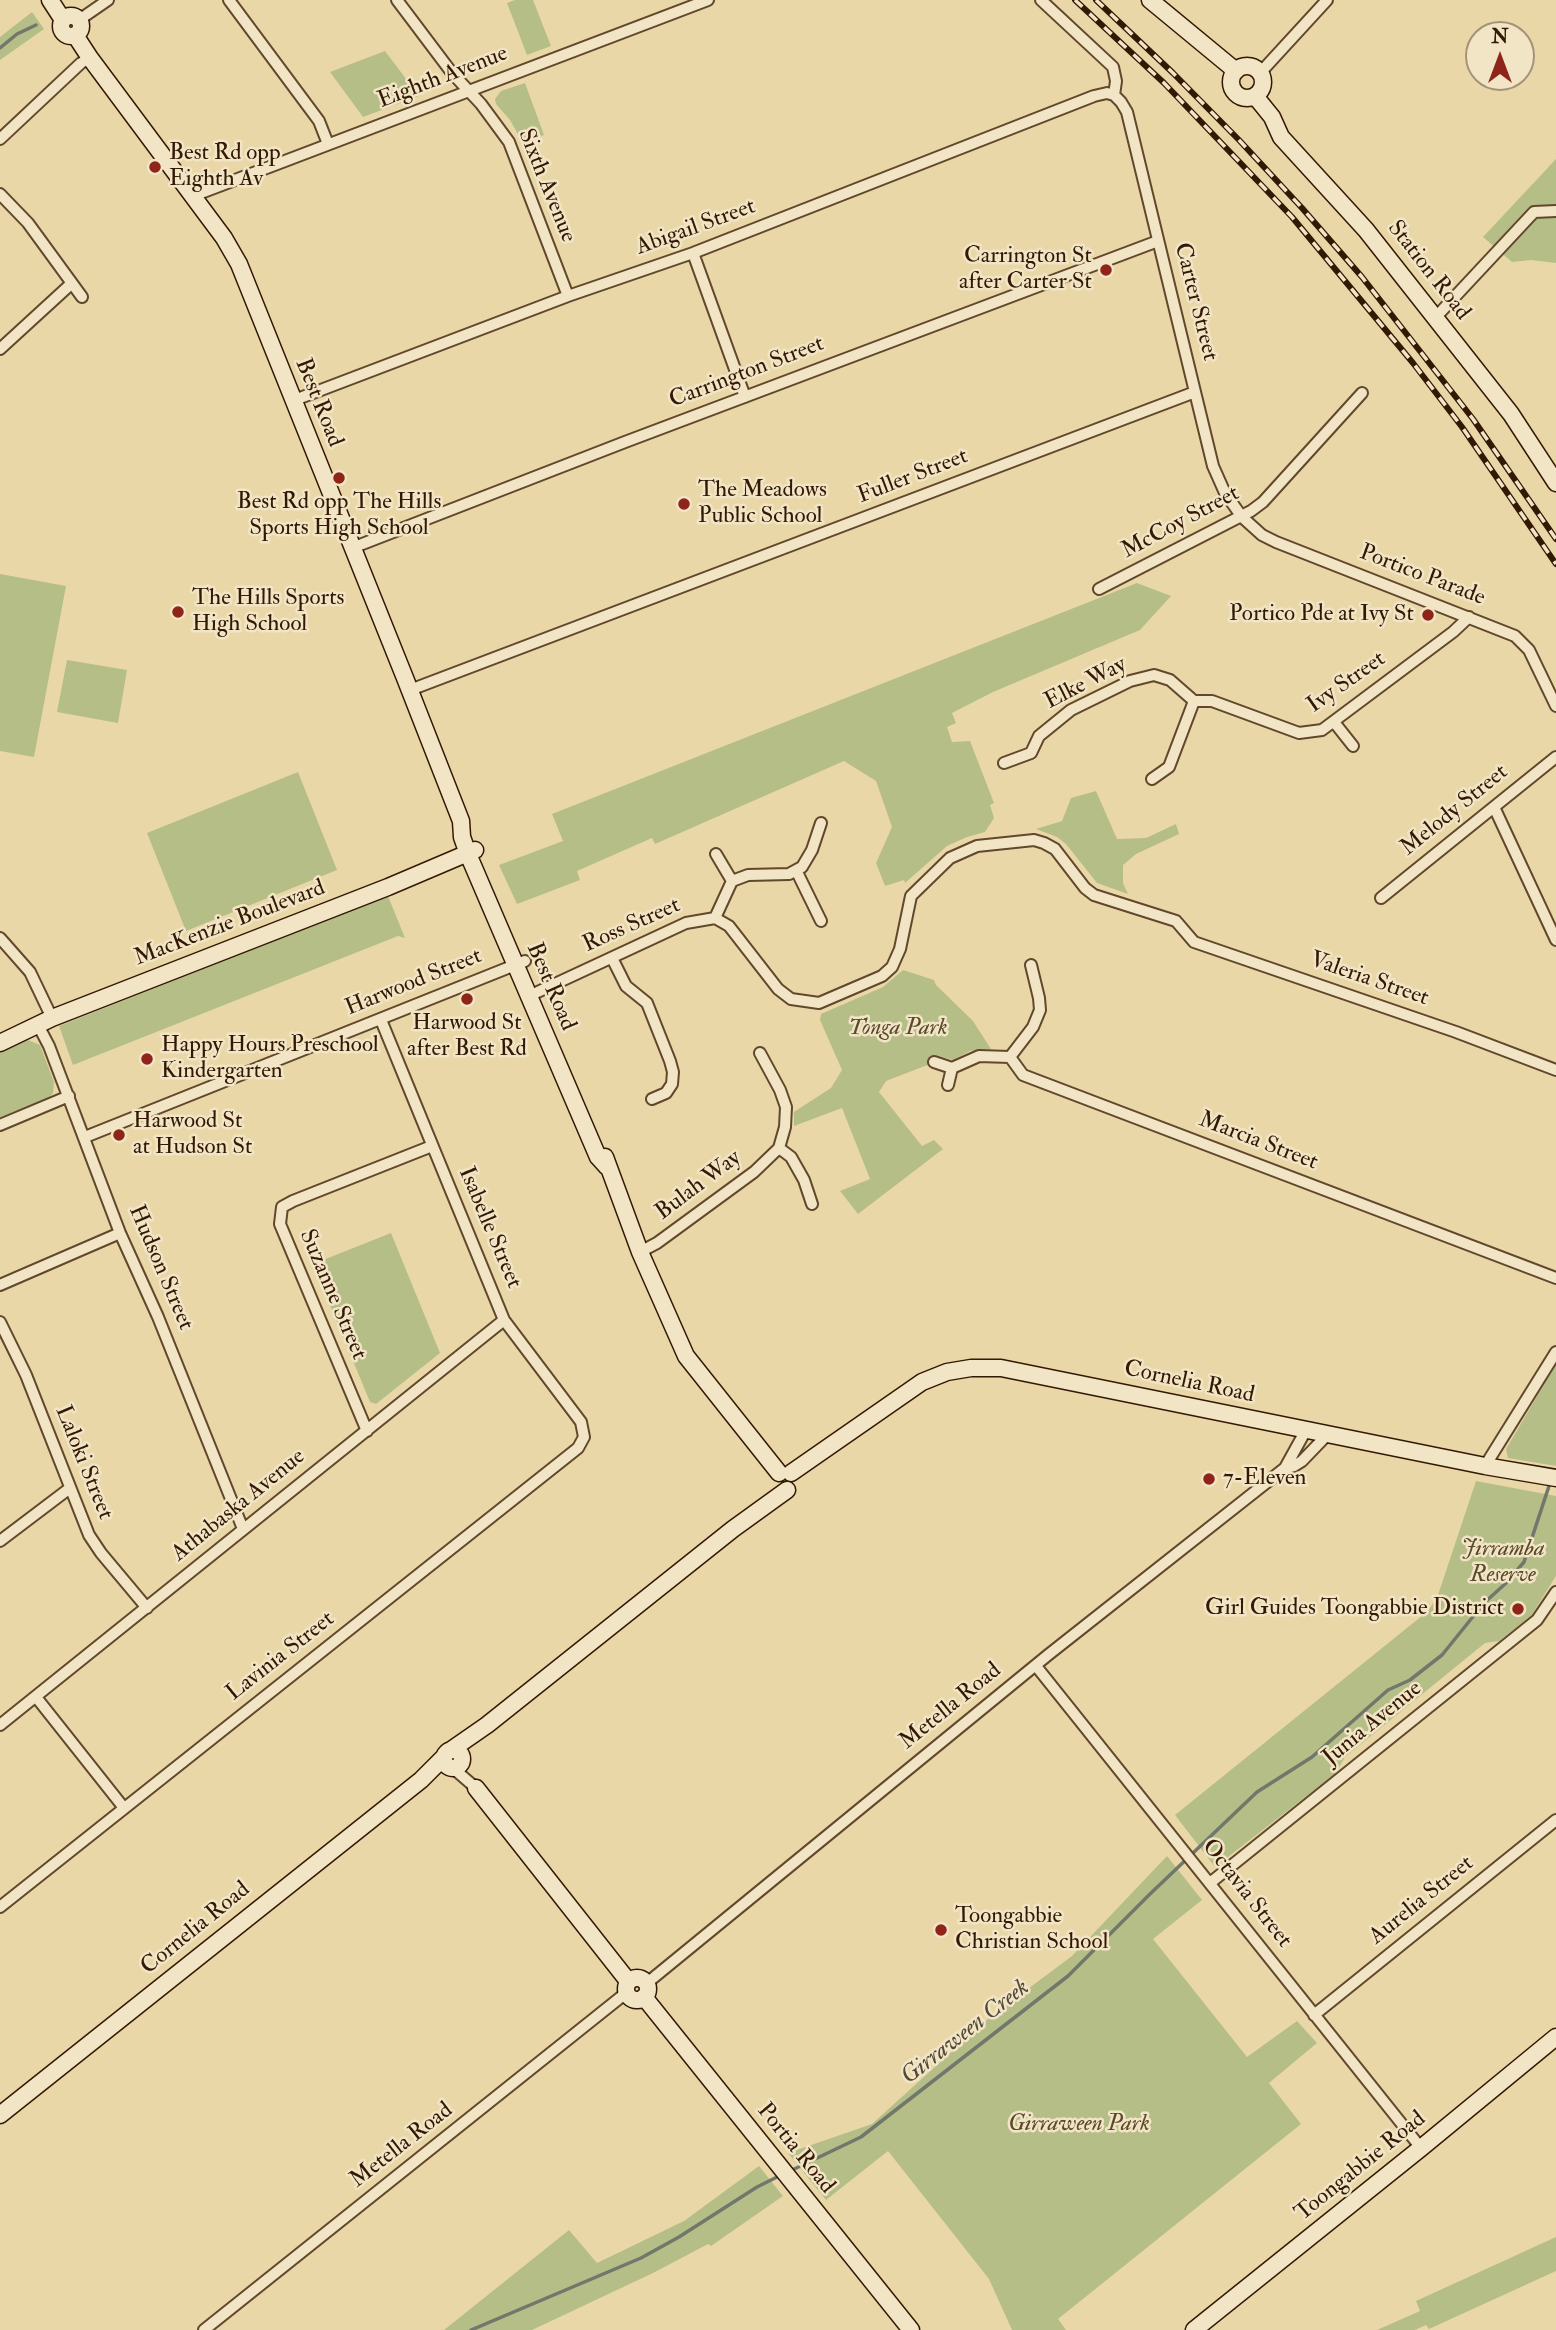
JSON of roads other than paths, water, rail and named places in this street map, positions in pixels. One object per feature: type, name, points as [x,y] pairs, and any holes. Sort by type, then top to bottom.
[{"type":"main road","name":"Best Road","points":[[50,0],[72,25],[90,58],[224,238],[239,264],[461,821],[462,837],[472,851],[520,962],[598,1157],[607,1167],[640,1252],[686,1356],[785,1481]]},
{"type":"main road","points":[[1150,0],[1236,71]]},
{"type":"main road","points":[[1247,67],[1260,73],[1262,88],[1255,96],[1245,98],[1236,93],[1232,84],[1236,71],[1247,67]]},
{"type":"main road","name":"Station Road","points":[[1255,96],[1272,117],[1282,137],[1366,230],[1511,414],[1556,483]]},
{"type":"main road","name":"MacKenzie Boulevard","points":[[0,1043],[45,1022],[388,887],[472,851]]},
{"type":"main road","name":"Cornelia Road","points":[[0,2115],[421,1780],[454,1761],[488,1725],[733,1529],[785,1481],[878,1410],[922,1382],[947,1372],[971,1368],[1001,1368],[1551,1479]]},
{"type":"main road","points":[[476,1788],[627,1987],[638,1977],[645,1990]]},
{"type":"main road","name":"Portia Road","points":[[645,1990],[911,2330]]},
{"type":"main road","name":"Toongabbie Road","points":[[1194,2330],[1556,2038]]},
{"type":"street","points":[[72,25],[108,0]]},
{"type":"street","points":[[229,0],[318,121],[328,144]]},
{"type":"street","name":"Sixth Avenue","points":[[397,0],[509,142],[568,296]]},
{"type":"street","name":"Eighth Avenue","points":[[193,196],[708,0]]},
{"type":"street","name":"Carter Street","points":[[1041,0],[1113,67],[1116,81],[1114,94],[1127,112],[1213,466],[1225,493],[1242,517]]},
{"type":"street","points":[[1260,73],[1327,0]]},
{"type":"street","points":[[0,139],[80,64],[90,58]]},
{"type":"street","name":"Abigail Street","points":[[292,401],[568,296],[693,253],[1094,96],[1114,94]]},
{"type":"street","points":[[0,194],[28,223],[82,297]]},
{"type":"street","points":[[1435,318],[1534,212],[1556,211]]},
{"type":"street","name":"Carrington Street","points":[[352,548],[1158,241]]},
{"type":"street","points":[[693,253],[746,397]]},
{"type":"street","points":[[0,349],[71,284]]},
{"type":"street","name":"Fuller Street","points":[[410,690],[1195,393]]},
{"type":"street","name":"McCoy Street","points":[[1099,589],[1242,517],[1263,502],[1362,393]]},
{"type":"street","name":"Portico Parade","points":[[1242,517],[1262,535],[1276,542],[1507,632],[1529,650],[1556,706]]},
{"type":"street","name":"Ivy Street","points":[[1194,701],[1212,701],[1299,733],[1322,730],[1453,632],[1469,617]]},
{"type":"street","name":"Elke Way","points":[[1004,763],[1031,753],[1039,736],[1071,710],[1130,681],[1154,675],[1170,680],[1194,701]]},
{"type":"street","points":[[1153,779],[1169,767],[1194,701]]},
{"type":"street","points":[[1334,722],[1353,746]]},
{"type":"street","name":"Melody Street","points":[[1381,898],[1556,757]]},
{"type":"street","points":[[1494,807],[1556,940]]},
{"type":"street","points":[[715,918],[732,881],[748,874],[789,874],[802,867],[812,850],[821,823]]},
{"type":"street","name":"Valeria Street","points":[[715,918],[729,926],[778,989],[791,999],[819,1003],[887,971],[900,949],[911,896],[950,858],[977,846],[1021,840],[1044,843],[1061,856],[1094,895],[1176,921],[1194,942],[1456,1032],[1556,1070]]},
{"type":"street","points":[[716,854],[732,881]]},
{"type":"street","points":[[796,870],[821,921]]},
{"type":"street","name":"Ross Street","points":[[533,994],[686,923],[715,918]]},
{"type":"street","name":"Hudson Street","points":[[0,938],[30,972],[49,1046],[120,1233],[158,1317],[243,1529]]},
{"type":"street","points":[[612,958],[626,986],[647,1003],[670,1061],[672,1084],[666,1093],[652,1099]]},
{"type":"street","name":"Harwood Street","points":[[85,1137],[520,962]]},
{"type":"street","points":[[934,1062],[952,1068],[979,1056],[1010,1057],[1033,1027],[1040,1010],[1031,965]]},
{"type":"street","name":"Isabelle Street","points":[[381,1020],[505,1320],[581,1422],[584,1437]]},
{"type":"street","points":[[760,1053],[786,1107],[785,1127],[779,1147],[791,1157],[804,1180],[812,1204]]},
{"type":"street","name":"Marcia Street","points":[[1010,1057],[1023,1075],[1556,1278]]},
{"type":"street","points":[[948,1086],[952,1068]]},
{"type":"street","points":[[0,1125],[69,1096]]},
{"type":"street","name":"Suzanne Street","points":[[367,1431],[280,1224],[282,1207],[293,1200],[432,1146]]},
{"type":"street","name":"Bulah Way","points":[[640,1252],[657,1243],[754,1172],[779,1147]]},
{"type":"street","points":[[0,1285],[120,1233]]},
{"type":"street","name":"Athabaska Avenue","points":[[0,1725],[505,1320]]},
{"type":"street","name":"Laloki Street","points":[[0,1322],[26,1375],[84,1525],[95,1545],[147,1608]]},
{"type":"street","points":[[1485,1466],[1556,1352]]},
{"type":"street","name":"Metella Road","points":[[645,1990],[834,1828],[1285,1468],[1306,1430]]},
{"type":"street","name":"Metella Road","points":[[1285,1468],[1302,1461],[1328,1434]]},
{"type":"street","name":"Lavinia Street","points":[[0,1907],[578,1448],[584,1437]]},
{"type":"street","points":[[0,1541],[70,1488]]},
{"type":"street","name":"Junia Avenue","points":[[1210,1883],[1537,1620],[1556,1592]]},
{"type":"street","name":"Octavia Street","points":[[1036,1666],[1421,2148]]},
{"type":"street","points":[[36,1697],[124,1808]]},
{"type":"street","points":[[454,1761],[476,1788]]},
{"type":"street","name":"Aurelia Street","points":[[1314,2015],[1556,1820]]},
{"type":"street","name":"Metella Road","points":[[204,2330],[627,1987]]},
{"type":"waterway","points":[[0,48],[17,34],[36,25]]},
{"type":"waterway","name":"Girraween Creek","points":[[788,2172],[861,2137],[1068,1976],[1257,1792],[1312,1757],[1388,1690],[1410,1680],[1442,1655],[1484,1603],[1524,1562],[1550,1483]]},
{"type":"waterway","name":"Girraween Creek","points":[[471,2330],[641,2258],[781,2175]]},
{"type":"railway","points":[[1075,0],[1164,83],[1292,217],[1413,363],[1462,427],[1556,564]]},
{"type":"railway","points":[[1096,0],[1239,140],[1362,277],[1473,419],[1556,539]]},
{"type":"place","name":"Best Rd opp Eighth Av","points":[[155,167]]},
{"type":"place","name":"Carrington St after Carter St","points":[[1106,270]]},
{"type":"place","name":"Best Rd opp The Hills Sports High School","points":[[339,478]]},
{"type":"place","name":"The Meadows Public School","points":[[684,504]]},
{"type":"place","name":"The Hills Sports High School","points":[[178,612]]},
{"type":"place","name":"Portico Pde at Ivy St","points":[[1428,615]]},
{"type":"place","name":"Harwood St after Best Rd","points":[[467,999]]},
{"type":"place","name":"Happy Hours Preschool Kindergarten","points":[[147,1059]]},
{"type":"place","name":"Harwood St at Hudson St","points":[[119,1135]]},
{"type":"place","name":"7-Eleven","points":[[1209,1479]]},
{"type":"place","name":"Girl Guides Toongabbie District","points":[[1518,1609]]},
{"type":"place","name":"Toongabbie Christian School","points":[[941,1930]]},
{"type":"park label","name":"Tonga Park","points":[[898,1029]]},
{"type":"park label","name":"Jirramba Reserve","points":[[1503,1563]]},
{"type":"park label","name":"Girraween Park","points":[[1079,2125]]}]
